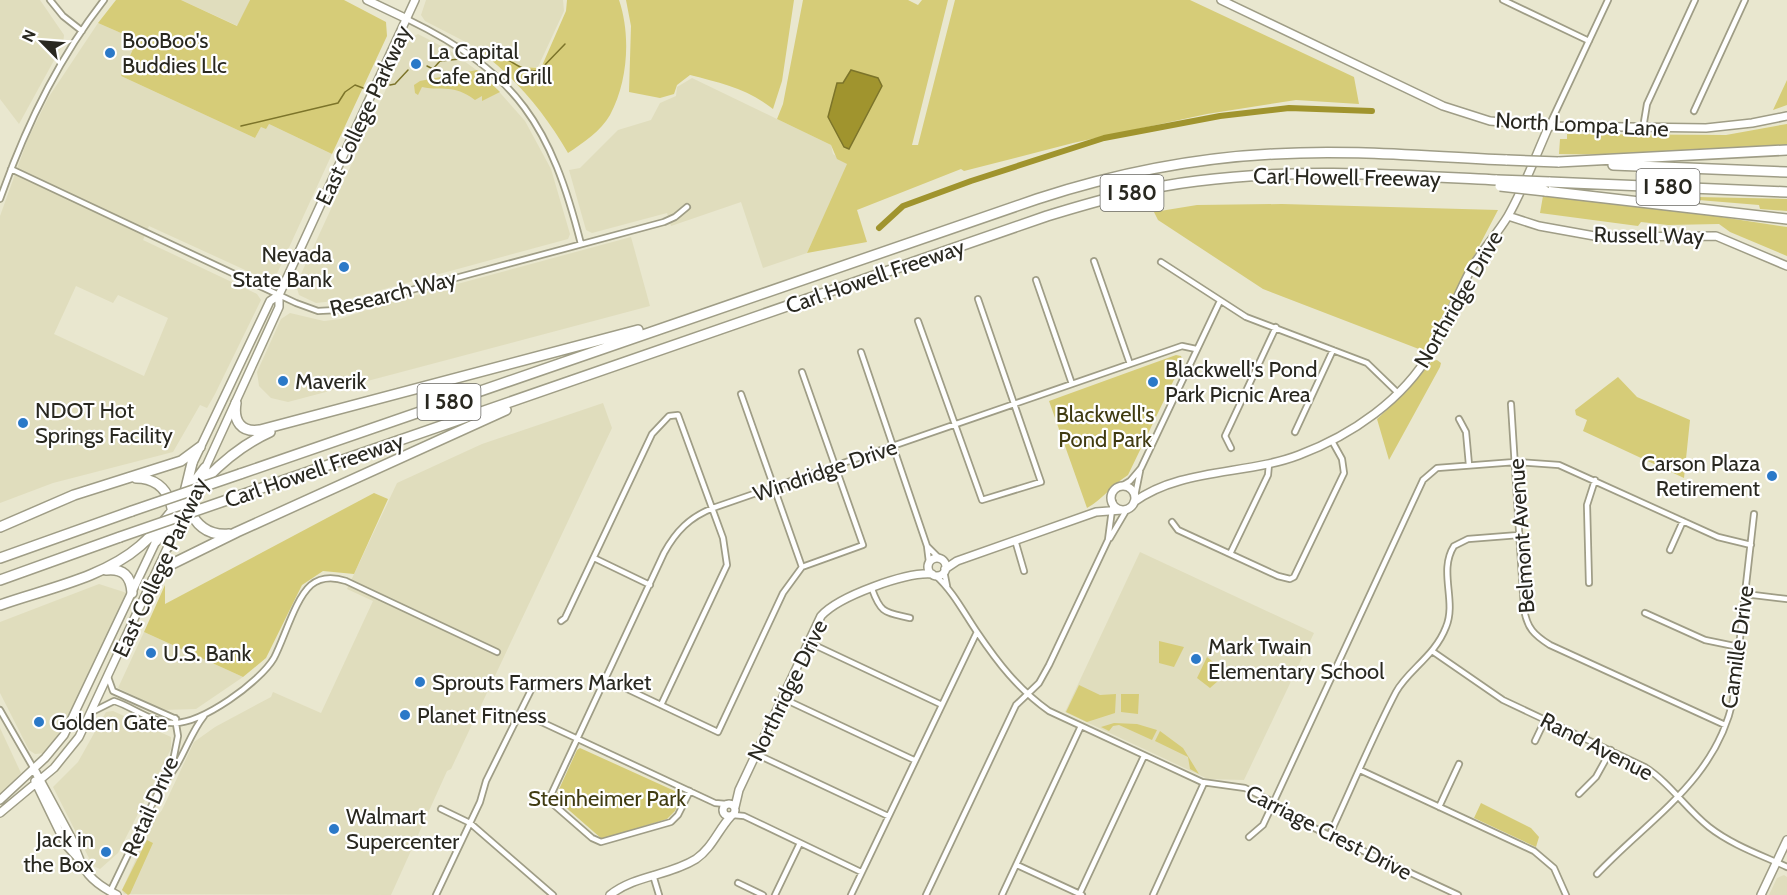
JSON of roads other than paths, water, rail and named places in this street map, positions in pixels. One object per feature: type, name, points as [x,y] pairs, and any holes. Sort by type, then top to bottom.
[{"type":"highway","points":[[1558,162],[1787,150]]},
{"type":"highway","name":"Carl Howell Freeway","points":[[0,558],[1037,199],[1137,171],[1204,160],[1284,153],[1787,172]]},
{"type":"highway","name":"Carl Howell Freeway","points":[[0,580],[1047,216],[1128,193],[1195,181],[1284,173],[1476,179],[1547,187]]},
{"type":"highway","points":[[1547,187],[1787,219]]},
{"type":"highway","name":"I 580","points":[[1547,187],[1787,192]]},
{"type":"highway","points":[[236,402],[236,419],[246,430],[255,431],[286,426],[640,330],[659,329]]},
{"type":"highway","points":[[153,580],[172,564],[237,532],[493,415],[637,358]]},
{"type":"highway","points":[[0,605],[92,573],[124,557],[139,547],[236,451],[286,426]]},
{"type":"highway","points":[[0,527],[50,504],[181,462],[200,447]]},
{"type":"highway","points":[[192,463],[188,499],[196,522],[209,532],[227,535],[237,532]]},
{"type":"highway","points":[[188,499],[206,468]]},
{"type":"highway","points":[[128,479],[146,479],[159,485],[170,500],[174,533],[169,546]]},
{"type":"highway","points":[[156,541],[173,513]]},
{"type":"highway","points":[[92,573],[122,571],[130,580],[132,593]]},
{"type":"street","points":[[50,0],[63,16],[82,31]]},
{"type":"street","points":[[0,200],[10,169],[48,86],[82,31],[105,0]]},
{"type":"street","points":[[367,0],[451,42],[478,60],[503,82],[525,108],[555,158],[581,244]]},
{"type":"street","name":"East College Parkway","points":[[206,468],[279,307],[279,295],[415,0]]},
{"type":"street","name":"North Lompa Lane","points":[[1221,0],[1454,110],[1490,121],[1550,126],[1728,127],[1787,116]]},
{"type":"street","points":[[1503,0],[1589,41]]},
{"type":"street","points":[[1550,126],[1608,0]]},
{"type":"street","points":[[1643,128],[1647,104],[1695,0]]},
{"type":"street","points":[[1694,111],[1745,0]]},
{"type":"street","name":"Northridge Drive","points":[[610,895],[626,885],[695,860],[708,848],[739,790],[818,621],[830,607],[844,599],[914,575],[934,575],[957,561],[1092,514],[1130,492],[1157,490],[1296,456],[1332,441],[1367,420],[1398,393],[1431,352],[1477,259],[1508,216],[1550,126]]},
{"type":"street","name":"Research Way","points":[[10,169],[313,310],[334,311],[669,220],[687,207]]},
{"type":"street","name":"Russell Way","points":[[1508,216],[1539,226],[1600,237],[1716,236],[1787,266]]},
{"type":"street","points":[[1094,261],[1130,364]]},
{"type":"street","points":[[1161,262],[1246,316],[1367,363],[1398,393]]},
{"type":"street","points":[[1035,280],[1072,384]]},
{"type":"street","name":"East College Parkway","points":[[173,513],[192,463],[270,301],[279,295]]},
{"type":"street","points":[[918,321],[982,500],[1041,482],[978,299]]},
{"type":"street","points":[[1130,492],[1220,300]]},
{"type":"street","points":[[1231,448],[1225,436],[1276,327]]},
{"type":"street","name":"Windridge Drive","points":[[690,791],[678,815],[671,822],[601,842],[592,838],[553,804],[550,797],[650,585],[678,531],[695,516],[1182,346],[1196,349]]},
{"type":"street","points":[[1295,432],[1333,350]]},
{"type":"street","points":[[861,352],[928,547],[929,563],[934,575]]},
{"type":"street","points":[[606,679],[718,732],[783,593],[802,567],[863,545],[802,372]]},
{"type":"street","points":[[741,394],[802,567]]},
{"type":"street","name":"Belmont Avenue","points":[[1511,404],[1526,621],[1537,637],[1725,725]]},
{"type":"street","points":[[561,621],[565,618],[652,434],[669,416],[675,414],[681,419],[713,508],[726,547],[727,565],[662,705]]},
{"type":"street","points":[[1459,419],[1466,432],[1469,465]]},
{"type":"street","points":[[1172,522],[1178,530],[1283,579],[1290,579],[1298,573],[1344,472],[1342,459],[1332,441]]},
{"type":"street","points":[[1249,837],[1260,831],[1423,480],[1437,468],[1515,462],[1559,465],[1718,537],[1751,545]]},
{"type":"street","points":[[1230,554],[1268,475],[1269,464]]},
{"type":"street","points":[[1130,492],[1130,481],[1141,468]]},
{"type":"street","points":[[1589,583],[1587,505],[1596,480]]},
{"type":"street","name":"Northridge Drive","points":[[1130,492],[1157,490]]},
{"type":"street","name":"Northridge Drive","points":[[1124,509],[1130,492]]},
{"type":"street","name":"East College Parkway","points":[[0,813],[38,781],[74,744],[169,546],[188,499]]},
{"type":"street","points":[[926,895],[1016,705],[1039,683],[1049,665],[1124,509],[1113,502],[1108,540]]},
{"type":"street","name":"Northridge Drive","points":[[1092,514],[1113,502]]},
{"type":"street","name":"Camille Drive","points":[[1597,874],[1678,796],[1707,763],[1725,725],[1733,700],[1754,514]]},
{"type":"street","points":[[1670,550],[1683,521]]},
{"type":"street","points":[[1330,834],[1397,690],[1442,637],[1449,615],[1447,566],[1454,546],[1468,539],[1519,535]]},
{"type":"street","points":[[1015,540],[1024,571]]},
{"type":"street","name":"East College Parkway","points":[[0,800],[34,769],[67,730],[156,541]]},
{"type":"street","points":[[928,547],[940,558],[945,570]]},
{"type":"street","points":[[594,558],[650,585]]},
{"type":"street","name":"Northridge Drive","points":[[914,575],[929,563],[940,558],[957,561]]},
{"type":"street","name":"Carriage Crest Drive","points":[[945,570],[948,589]]},
{"type":"street","name":"Carriage Crest Drive","points":[[934,575],[948,589],[1009,676],[1027,695],[1049,711],[1204,783],[1234,785],[1273,802],[1297,820],[1458,895]]},
{"type":"street","points":[[161,785],[178,764],[196,726],[206,714],[264,672],[273,659],[307,590],[324,578],[346,581],[497,652]]},
{"type":"street","points":[[872,589],[879,607],[885,612],[910,618]]},
{"type":"street","points":[[1745,594],[1787,599]]},
{"type":"street","points":[[1645,613],[1705,640],[1739,647]]},
{"type":"street","points":[[851,895],[940,704],[977,632]]},
{"type":"street","points":[[808,642],[940,704]]},
{"type":"street","name":"Rand Avenue","points":[[1432,651],[1490,693],[1611,750],[1658,775],[1707,826],[1723,837],[1787,867]]},
{"type":"street","points":[[108,676],[109,685],[113,691],[176,721]]},
{"type":"street","points":[[444,895],[437,893],[480,802],[486,781],[534,684]]},
{"type":"street","points":[[782,698],[914,760]]},
{"type":"street","points":[[91,712],[114,701],[165,722],[184,721],[206,714]]},
{"type":"street","points":[[0,710],[34,769]]},
{"type":"street","points":[[520,712],[861,872]]},
{"type":"street","points":[[1535,741],[1545,720]]},
{"type":"street","name":"Retail Drive","points":[[34,769],[38,781],[74,843],[77,857],[92,881],[113,893],[176,751],[176,721]]},
{"type":"street","points":[[1002,895],[1081,726]]},
{"type":"street","points":[[1579,794],[1596,777],[1611,750]]},
{"type":"street","points":[[756,754],[888,816]]},
{"type":"street","points":[[1017,865],[1080,895],[1144,756]]},
{"type":"street","points":[[1439,807],[1459,764]]},
{"type":"street","points":[[1360,770],[1534,851],[1548,861],[1563,884],[1566,895]]},
{"type":"street","points":[[1153,895],[1204,783]]},
{"type":"street","points":[[441,809],[470,823],[553,895]]},
{"type":"street","points":[[1761,895],[1787,840]]},
{"type":"street","points":[[775,895],[800,843]]},
{"type":"street","points":[[653,875],[659,895]]},
{"type":"street","points":[[738,883],[763,895]]},
{"type":"waterway","points":[[490,55],[503,58],[531,71],[539,71],[565,44]]},
{"type":"waterway","points":[[427,66],[433,69],[440,61],[460,59]]},
{"type":"waterway","points":[[390,85],[395,84],[408,70]]},
{"type":"waterway","points":[[241,126],[338,103],[345,92],[355,85],[363,88]]},
{"type":"waterway","points":[[879,228],[903,206],[971,181],[1104,138],[1220,116],[1289,108],[1372,111]]},
{"type":"place","name":"BooBoo's Buddies Llc","points":[[110,53]]},
{"type":"place","name":"La Capital Cafe and Grill","points":[[416,64]]},
{"type":"place","name":"Nevada State Bank","points":[[344,267]]},
{"type":"place","name":"Maverik","points":[[283,381]]},
{"type":"place","name":"Blackwell's Pond Park Picnic Area","points":[[1153,382]]},
{"type":"place","name":"NDOT Hot Springs Facility","points":[[23,423]]},
{"type":"place","name":"Carson Plaza Retirement","points":[[1772,476]]},
{"type":"place","name":"U.S. Bank","points":[[151,653]]},
{"type":"place","name":"Mark Twain Elementary School","points":[[1196,659]]},
{"type":"place","name":"Sprouts Farmers Market","points":[[420,682]]},
{"type":"place","name":"Planet Fitness","points":[[405,715]]},
{"type":"place","name":"Golden Gate","points":[[39,722]]},
{"type":"place","name":"Walmart Supercenter","points":[[334,829]]},
{"type":"place","name":"Jack in the Box","points":[[106,852]]},
{"type":"park label","name":"Blackwell's Pond Park","points":[[1105,426]]},
{"type":"park label","name":"Steinheimer Park","points":[[607,798]]}]
